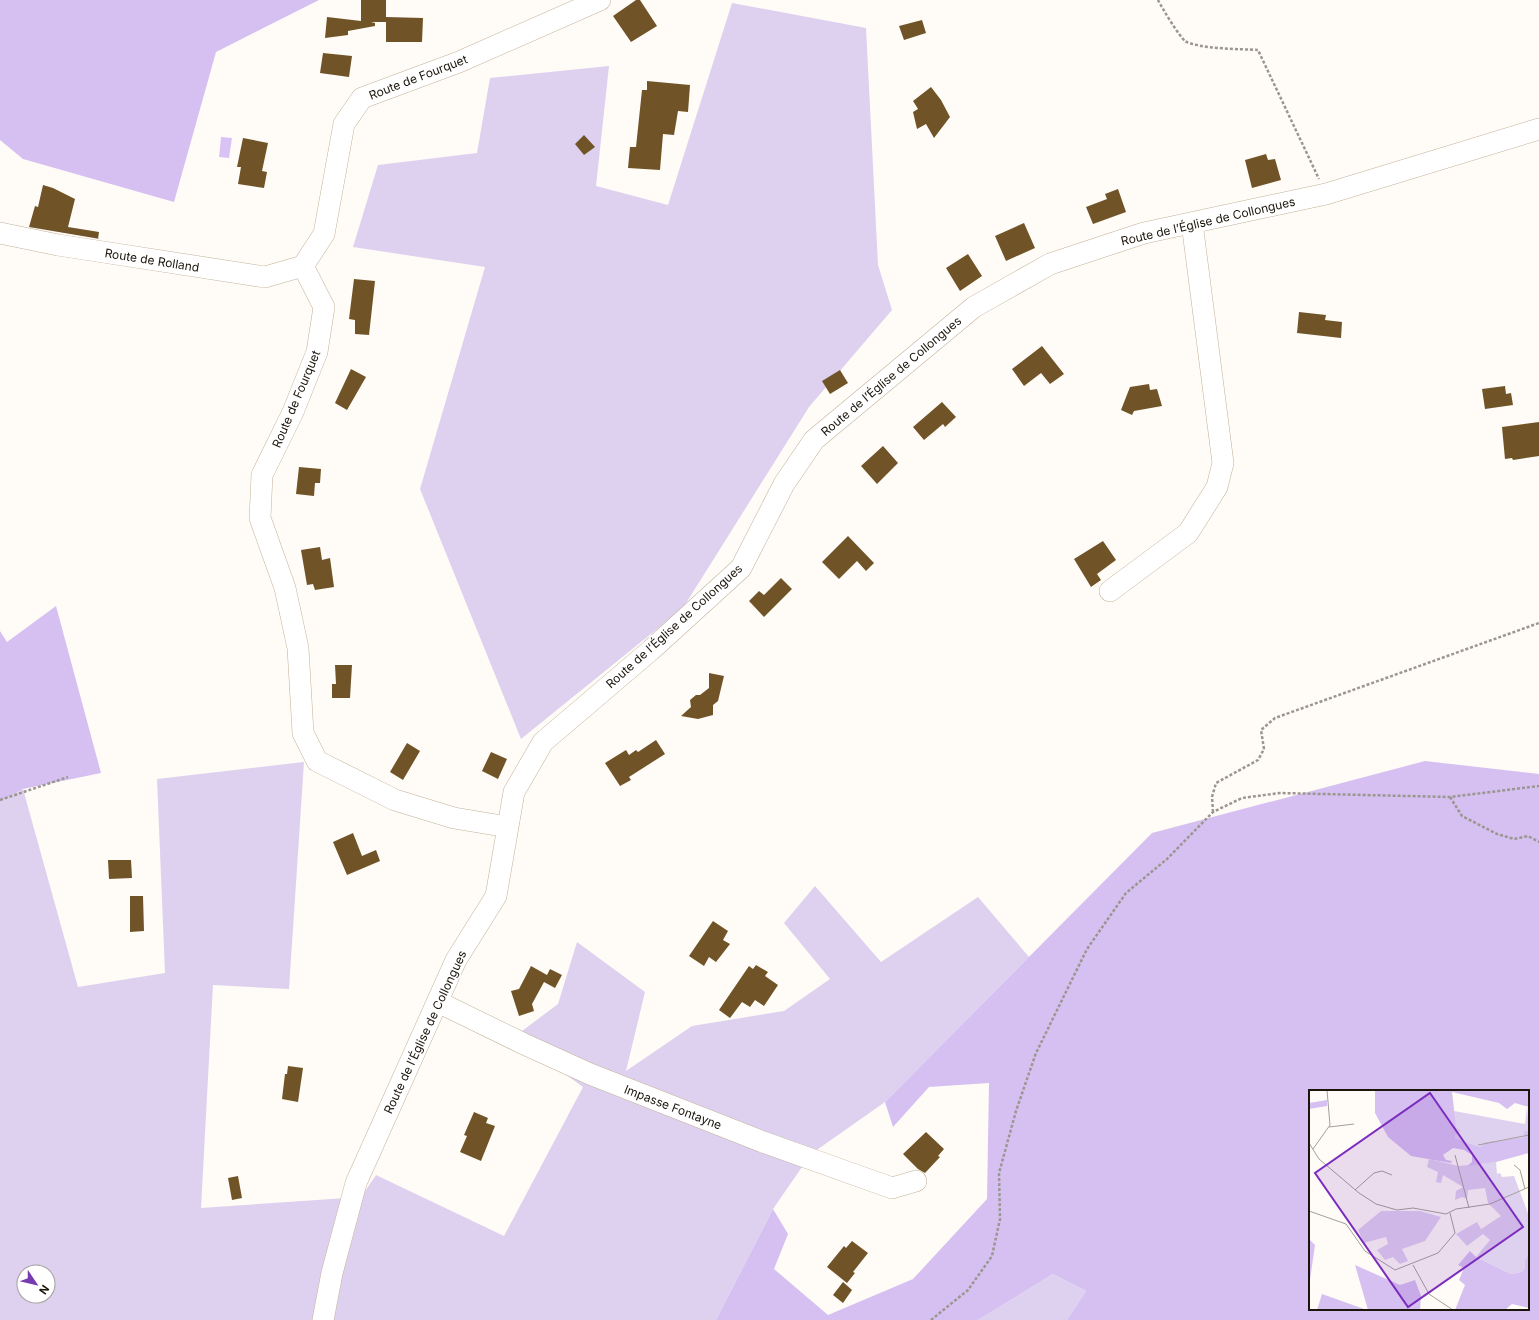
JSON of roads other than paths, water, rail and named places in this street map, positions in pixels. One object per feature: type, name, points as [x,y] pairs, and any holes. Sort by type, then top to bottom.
[{"type":"street","name":"Route de Fourquet","points":[[508,827],[454,818],[395,800],[317,761],[303,733],[298,648],[285,588],[260,518],[262,475],[293,412],[317,352],[324,307],[303,266],[324,234],[344,124],[362,98],[459,62],[600,0]]},
{"type":"street","name":"Route de l’Église de Collongues","points":[[323,1320],[332,1273],[356,1183],[456,960],[496,896],[514,792],[543,742],[651,650],[741,568],[784,484],[814,440],[974,307],[1050,264],[1144,233],[1326,194],[1539,129]]},
{"type":"street","points":[[1110,591],[1188,533],[1217,487],[1223,463],[1192,223]]},
{"type":"street","name":"Route de Rolland","points":[[0,233],[58,246],[265,277],[303,266]]},
{"type":"street","name":"Impasse Fontayne","points":[[438,1002],[590,1074],[763,1142],[892,1188],[916,1181]]}]
